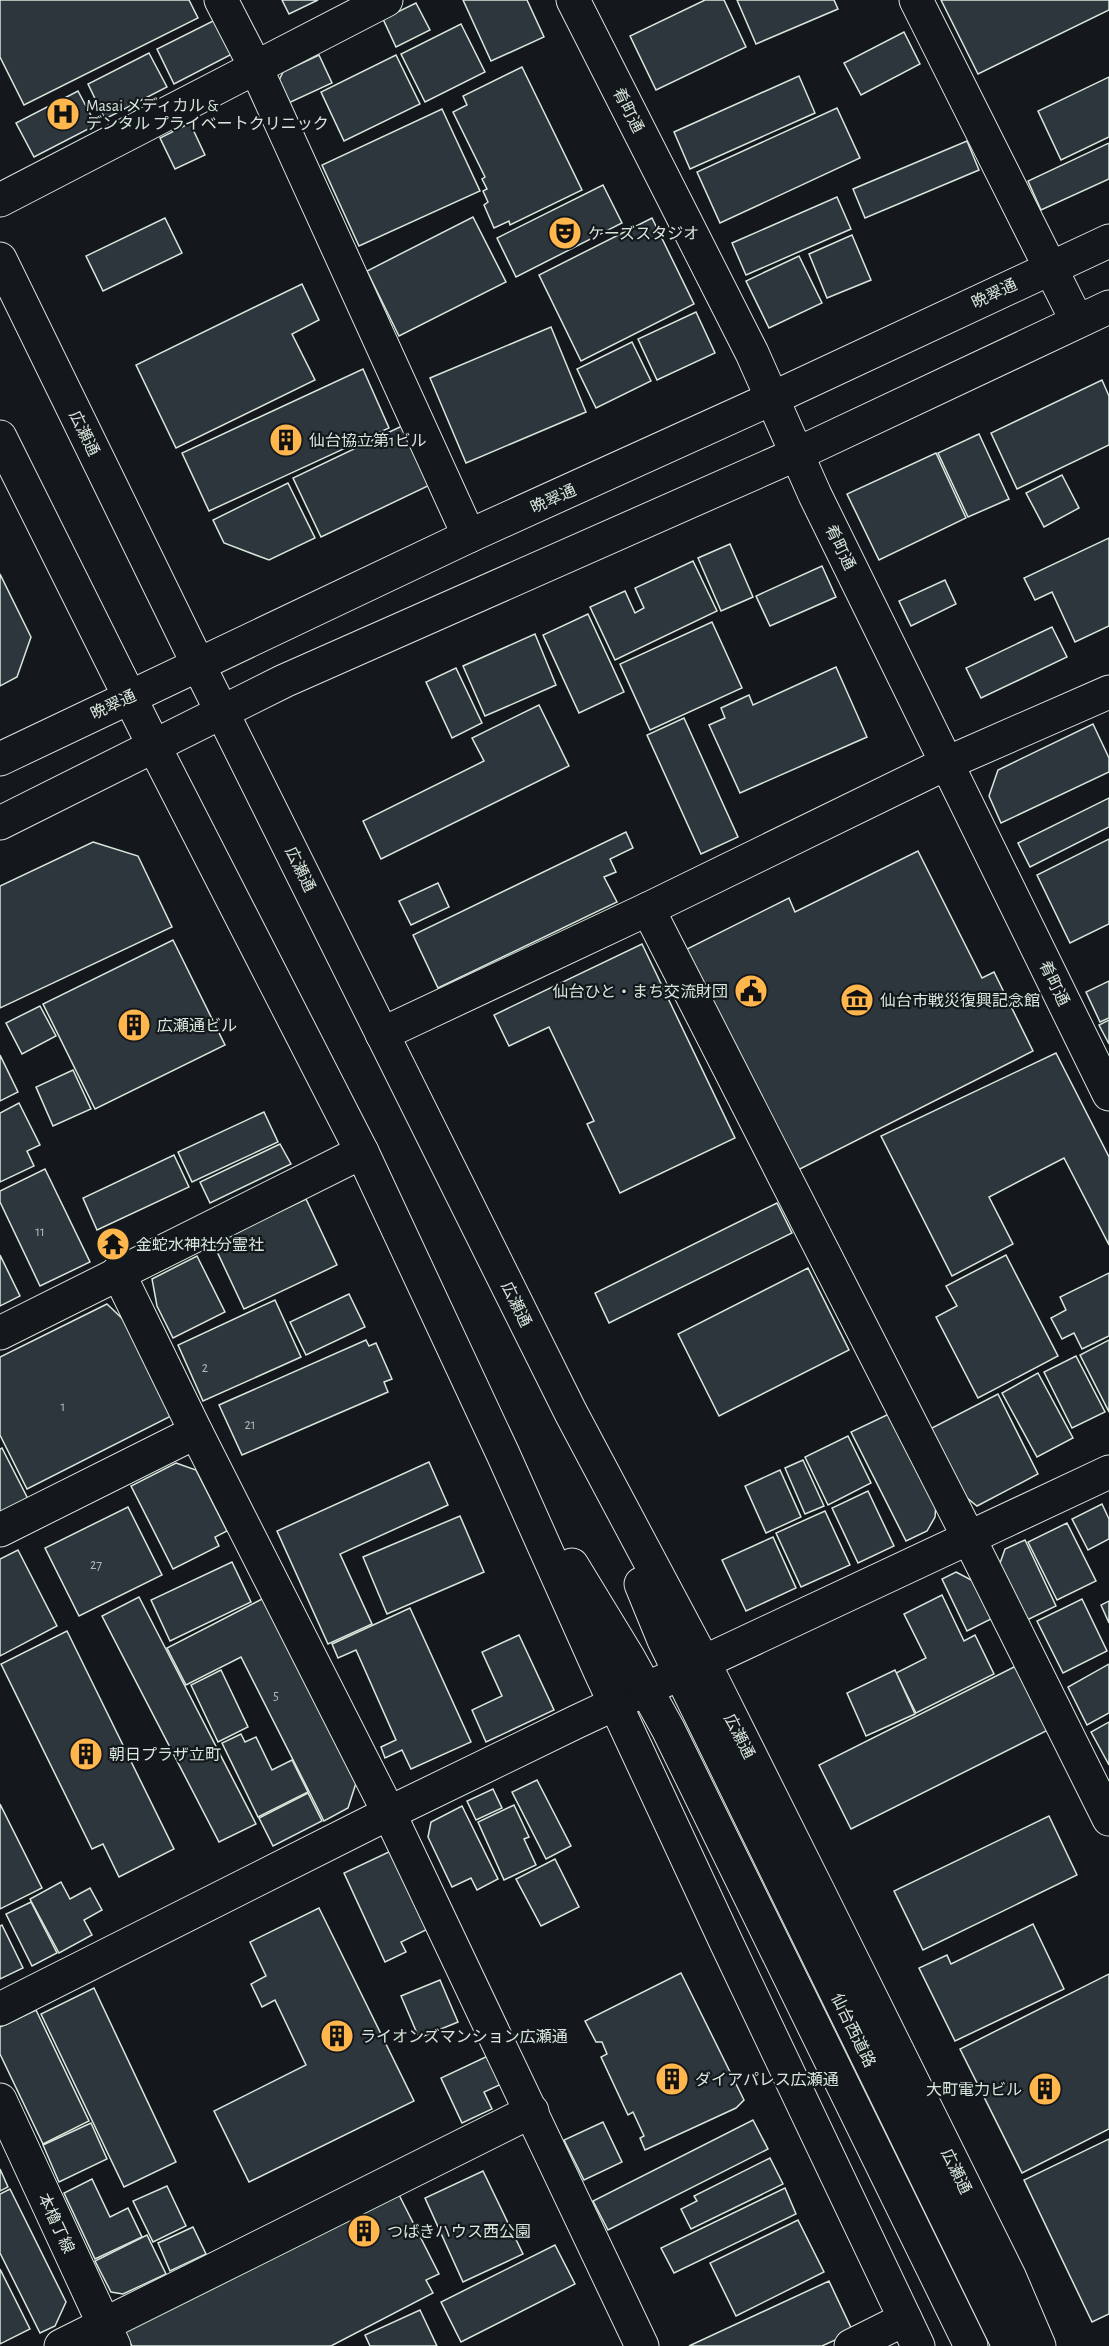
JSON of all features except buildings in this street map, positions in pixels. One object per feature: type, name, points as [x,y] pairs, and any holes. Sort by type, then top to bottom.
[{"type":"main road","points":[[221,0],[256,68],[469,536]]},
{"type":"main road","points":[[0,200],[386,0]]},
{"type":"main road","name":"肴町通","points":[[573,0],[773,398],[797,454],[1109,1094]]},
{"type":"main road","points":[[916,0],[1077,321]]},
{"type":"main road","name":"晩翠通","points":[[0,759],[469,536],[773,398],[1109,241]]},
{"type":"main road","name":"広瀬通","points":[[0,260],[198,664],[571,1413],[692,1669],[993,2245],[1039,2346]]},
{"type":"main road","points":[[0,823],[284,681],[797,454],[1109,307]]},
{"type":"main road","points":[[0,437],[154,747],[362,1152],[504,1454],[615,1704],[912,2333],[851,2346]]},
{"type":"main road","points":[[382,1034],[648,909],[947,763],[1109,692]]},
{"type":"main road","points":[[648,909],[969,1538],[1109,1819]]},
{"type":"main road","points":[[0,1333],[362,1152]]},
{"type":"main road","points":[[118,1272],[196,1432],[389,1813],[642,2346]]},
{"type":"main road","points":[[0,1530],[196,1432]]},
{"type":"main road","name":"仙台西道路","points":[[504,1454],[647,1689],[668,1729],[971,2346]]},
{"type":"main road","points":[[0,2009],[389,1813],[1109,1472]]},
{"type":"main road","name":"仙台西道路","points":[[692,1669],[700,1714],[1009,2346]]},
{"type":"main road","name":"本櫓丁線","points":[[0,2100],[109,2335]]},
{"type":"main road","points":[[62,2346],[109,2335],[532,2111]]},
{"type":"place","name":"Masai メディカル & デンタル プライベートクリニック","points":[[63,114]]},
{"type":"place","name":"ケーズスタジオ","points":[[565,233]]},
{"type":"place","name":"仙台協立第1ビル","points":[[286,440]]},
{"type":"place","name":"仙台ひと・まち交流財団","points":[[751,991]]},
{"type":"place","name":"仙台市戦災復興記念館","points":[[857,1000]]},
{"type":"place","name":"広瀬通ビル","points":[[134,1025]]},
{"type":"place","name":"金蛇水神社分霊社","points":[[113,1244]]},
{"type":"place","name":"朝日プラザ立町","points":[[86,1754]]},
{"type":"place","name":"ライオンズマンション広瀬通","points":[[337,2036]]},
{"type":"place","name":"ダイアパレス広瀬通","points":[[672,2079]]},
{"type":"place","name":"大町電力ビル","points":[[1045,2089]]},
{"type":"place","name":"つばきハウス西公園","points":[[364,2231]]}]
